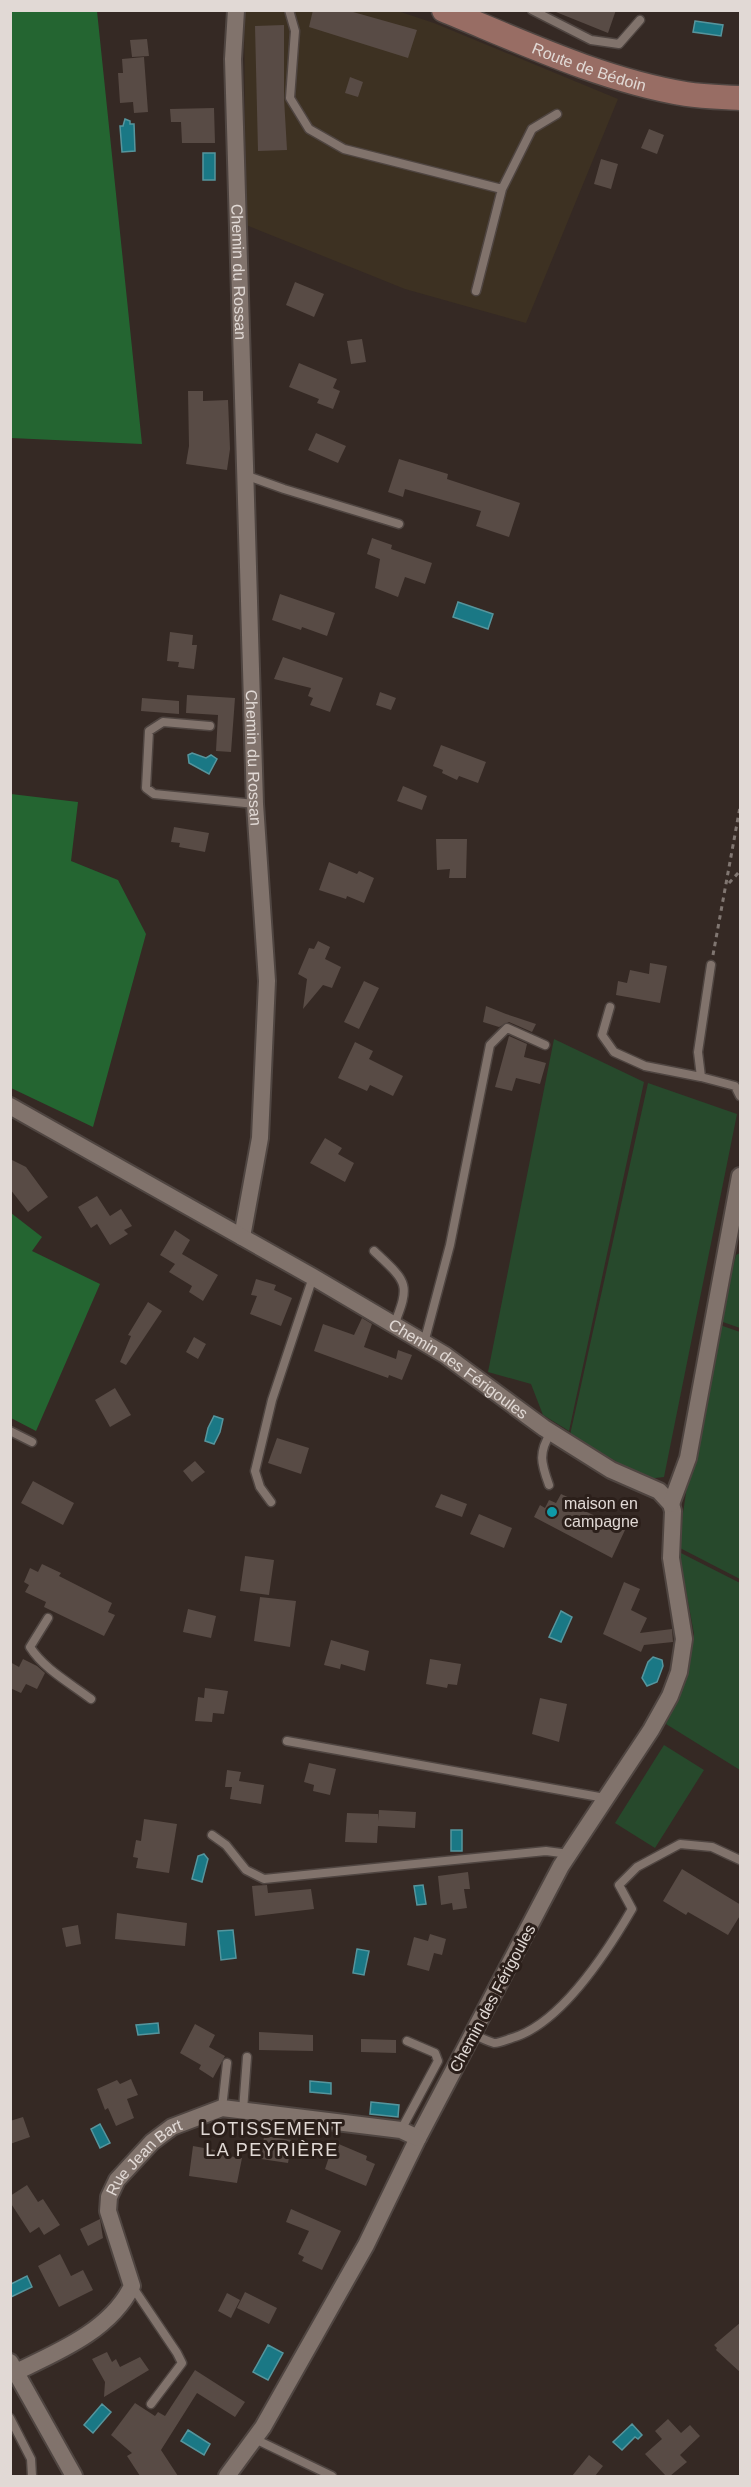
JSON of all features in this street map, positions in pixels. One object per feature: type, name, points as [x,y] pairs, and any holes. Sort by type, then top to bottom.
[{"type":"main road","name":"Route de Bédoin","points":[[458,13],[629,81],[687,94],[741,99]]},
{"type":"street","name":"Chemin du Rossan","points":[[236,10],[232,59],[255,804],[267,981],[260,1138],[242,1237]]},
{"type":"street","points":[[10,1106],[242,1237]]},
{"type":"street","name":"Chemin des Férigoules","points":[[671,1504],[679,1488],[688,1458],[741,1176]]},
{"type":"street","name":"Chemin des Férigoules","points":[[227,2476],[255,2439],[366,2245],[418,2138],[569,1854],[651,1730],[680,1672],[684,1640],[671,1558],[674,1518],[671,1504],[659,1491],[611,1470],[551,1432],[445,1354],[242,1237]]},
{"type":"street","name":"Rue Jean Bart","points":[[132,2286],[108,2211],[109,2197],[117,2180],[152,2142],[172,2127],[222,2108],[401,2130],[418,2138]]},
{"type":"street","points":[[74,2476],[13,2367],[58,2351],[105,2322],[125,2301],[132,2286]]},
{"type":"lane","points":[[289,10],[295,31],[290,98],[309,129],[344,149],[502,189]]},
{"type":"lane","points":[[532,10],[591,40],[619,44],[640,20]]},
{"type":"lane","points":[[476,291],[502,189],[532,129],[557,114]]},
{"type":"lane","points":[[245,475],[399,524]]},
{"type":"lane","points":[[210,726],[163,722],[148,731],[146,788],[154,794],[255,804]]},
{"type":"lane","points":[[701,1077],[698,1053],[711,966]]},
{"type":"lane","points":[[610,1007],[602,1035],[614,1052],[645,1066],[735,1086],[741,1096]]},
{"type":"lane","points":[[424,1343],[450,1245],[490,1045],[507,1028],[545,1045]]},
{"type":"lane","points":[[374,1251],[399,1275],[405,1293],[393,1325]]},
{"type":"lane","points":[[271,1502],[260,1488],[255,1471],[272,1400],[313,1277]]},
{"type":"lane","points":[[10,1431],[32,1442]]},
{"type":"lane","points":[[549,1485],[542,1465],[543,1446],[551,1432]]},
{"type":"lane","points":[[48,1618],[30,1647],[40,1663],[62,1676],[91,1699]]},
{"type":"lane","points":[[287,1740],[605,1798]]},
{"type":"lane","points":[[212,1835],[226,1845],[246,1870],[264,1879],[546,1851],[569,1854]]},
{"type":"lane","points":[[473,2034],[496,2043],[519,2036],[547,2020],[580,1985],[609,1948],[632,1909],[620,1885],[637,1867],[680,1844],[712,1847],[741,1860]]},
{"type":"lane","points":[[401,2130],[438,2061],[435,2053],[407,2041]]},
{"type":"lane","points":[[243,2110],[247,2057]]},
{"type":"lane","points":[[222,2108],[227,2063]]},
{"type":"lane","points":[[132,2286],[182,2363],[151,2404]]},
{"type":"lane","points":[[10,2418],[31,2459],[32,2476]]},
{"type":"lane","points":[[255,2439],[332,2476]]},
{"type":"path","points":[[711,966],[722,897],[728,884],[741,807]]},
{"type":"path","points":[[728,884],[741,871]]},
{"type":"shaded area","points":[[244,11],[398,11],[434,23],[618,99],[526,323],[405,289],[246,225]]},
{"type":"green space","points":[[11,10],[97,11],[142,444],[11,438]]},
{"type":"green space","points":[[11,794],[78,802],[71,861],[118,880],[146,934],[93,1127],[11,1088]]},
{"type":"green space","points":[[554,1039],[644,1082],[569,1431],[543,1415],[531,1384],[488,1372]]},
{"type":"green space","points":[[648,1083],[737,1114],[664,1477],[647,1479],[570,1435]]},
{"type":"green space","points":[[11,1213],[42,1237],[32,1251],[100,1284],[36,1431],[11,1418]]},
{"type":"green space","points":[[740,1253],[740,1328],[720,1321],[736,1255]]},
{"type":"green space","points":[[720,1325],[740,1332],[740,1579],[678,1547],[687,1486]]},
{"type":"green space","points":[[679,1552],[740,1583],[740,1770],[666,1724],[686,1680],[694,1634]]},
{"type":"green space","points":[[664,1745],[704,1770],[655,1848],[615,1823]]},
{"type":"water","points":[[695,21],[723,25],[721,36],[693,32]]},
{"type":"water","points":[[125,119],[130,121],[130,124],[134,124],[135,151],[122,152],[120,126],[123,126]]},
{"type":"water","points":[[203,153],[215,153],[215,180],[203,180]]},
{"type":"water","points":[[458,602],[493,614],[488,629],[453,617]]},
{"type":"water","points":[[192,753],[206,758],[211,755],[217,759],[209,774],[189,763],[188,755]]},
{"type":"water","points":[[214,1416],[223,1419],[214,1444],[205,1441]]},
{"type":"water","points":[[561,1611],[572,1617],[561,1642],[549,1637]]},
{"type":"water","points":[[653,1657],[662,1660],[663,1666],[657,1682],[647,1686],[642,1678],[648,1662]]},
{"type":"water","points":[[451,1830],[462,1830],[462,1851],[451,1851]]},
{"type":"water","points":[[204,1854],[208,1859],[202,1882],[192,1879],[198,1856]]},
{"type":"water","points":[[423,1885],[426,1904],[417,1905],[414,1886]]},
{"type":"water","points":[[233,1930],[236,1958],[221,1960],[218,1931]]},
{"type":"water","points":[[357,1949],[369,1951],[364,1975],[353,1973]]},
{"type":"water","points":[[158,2023],[159,2033],[138,2035],[136,2025]]},
{"type":"water","points":[[310,2081],[331,2083],[331,2094],[310,2092]]},
{"type":"water","points":[[371,2102],[399,2105],[398,2117],[370,2114]]},
{"type":"water","points":[[100,2124],[110,2143],[100,2148],[91,2129]]},
{"type":"water","points":[[27,2276],[32,2287],[11,2297],[11,2284]]},
{"type":"water","points":[[268,2345],[283,2353],[268,2380],[253,2372]]},
{"type":"water","points":[[102,2404],[111,2412],[93,2433],[84,2425]]},
{"type":"water","points":[[632,2424],[642,2435],[638,2439],[635,2437],[622,2450],[613,2442]]},
{"type":"water","points":[[188,2430],[210,2444],[204,2455],[181,2441]]},
{"type":"building","points":[[313,10],[346,10],[417,30],[408,58],[309,27]]},
{"type":"building","points":[[551,10],[616,10],[608,33]]},
{"type":"building","points":[[284,25],[287,150],[258,151],[255,26]]},
{"type":"building","points":[[147,39],[149,56],[132,57],[130,40]]},
{"type":"building","points":[[144,57],[148,112],[134,113],[133,102],[120,103],[118,73],[123,73],[122,59]]},
{"type":"building","points":[[350,77],[363,82],[358,97],[345,93]]},
{"type":"building","points":[[214,108],[215,143],[182,143],[181,122],[171,122],[170,109]]},
{"type":"building","points":[[649,129],[664,135],[657,154],[641,148]]},
{"type":"building","points":[[601,159],[618,164],[611,189],[594,184]]},
{"type":"building","points":[[295,282],[324,294],[314,317],[286,305]]},
{"type":"building","points":[[362,339],[366,362],[351,364],[347,341]]},
{"type":"building","points":[[299,363],[337,379],[333,388],[340,391],[333,409],[317,403],[319,399],[289,387]]},
{"type":"building","points":[[188,391],[203,391],[203,401],[228,400],[230,449],[227,470],[186,464],[189,446]]},
{"type":"building","points":[[316,433],[346,446],[338,463],[308,450]]},
{"type":"building","points":[[399,459],[448,474],[447,479],[520,503],[509,537],[476,526],[481,511],[405,489],[403,497],[388,492]]},
{"type":"building","points":[[372,538],[392,545],[391,549],[432,563],[425,584],[405,577],[398,597],[375,588],[380,559],[367,554]]},
{"type":"building","points":[[280,594],[335,613],[327,636],[272,620]]},
{"type":"building","points":[[170,632],[193,635],[192,645],[197,645],[194,669],[178,667],[179,662],[167,661]]},
{"type":"building","points":[[283,657],[343,678],[330,712],[310,705],[313,698],[308,696],[311,688],[274,679]]},
{"type":"building","points":[[380,692],[396,698],[391,710],[376,705]]},
{"type":"building","points":[[187,695],[235,698],[231,752],[216,751],[218,715],[186,713]]},
{"type":"building","points":[[142,698],[179,701],[179,714],[141,711]]},
{"type":"building","points":[[441,745],[486,762],[478,783],[459,776],[457,780],[433,766]]},
{"type":"building","points":[[403,786],[427,796],[422,810],[397,801]]},
{"type":"building","points":[[174,827],[209,833],[205,852],[179,847],[180,843],[171,842]]},
{"type":"building","points":[[436,839],[467,839],[466,878],[449,878],[450,869],[437,870]]},
{"type":"building","points":[[329,862],[357,874],[359,871],[374,878],[364,903],[347,896],[346,899],[319,890]]},
{"type":"building","points":[[318,941],[330,947],[325,959],[341,967],[332,988],[323,985],[303,1009],[307,979],[298,974],[309,948],[314,949]]},
{"type":"building","points":[[650,963],[667,966],[660,1003],[616,995],[618,981],[627,983],[630,970],[649,974]]},
{"type":"building","points":[[364,981],[379,988],[359,1029],[344,1022]]},
{"type":"building","points":[[486,1006],[536,1024],[532,1032],[509,1022],[499,1027],[483,1022]]},
{"type":"building","points":[[509,1036],[527,1044],[524,1057],[546,1063],[540,1084],[516,1078],[512,1091],[495,1087]]},
{"type":"building","points":[[355,1042],[373,1051],[369,1059],[403,1076],[393,1096],[370,1085],[367,1091],[338,1078]]},
{"type":"building","points":[[325,1138],[342,1148],[338,1154],[354,1163],[345,1182],[310,1163]]},
{"type":"building","points":[[10,1159],[26,1167],[48,1197],[28,1212],[10,1189]]},
{"type":"building","points":[[97,1196],[110,1216],[121,1209],[132,1226],[124,1230],[128,1234],[110,1245],[97,1224],[91,1228],[78,1207]]},
{"type":"building","points":[[175,1230],[190,1240],[182,1254],[218,1275],[203,1301],[189,1292],[192,1286],[169,1272],[175,1264],[160,1255]]},
{"type":"building","points":[[256,1279],[276,1285],[274,1290],[292,1298],[281,1326],[250,1314],[257,1296],[251,1295]]},
{"type":"building","points":[[148,1302],[162,1311],[126,1365],[120,1362],[131,1336],[128,1335]]},
{"type":"building","points":[[362,1318],[372,1324],[364,1347],[396,1359],[398,1350],[412,1355],[402,1380],[389,1375],[388,1378],[314,1351],[323,1324],[354,1335]]},
{"type":"building","points":[[194,1337],[206,1344],[198,1359],[186,1352]]},
{"type":"building","points":[[115,1388],[131,1415],[110,1427],[95,1400]]},
{"type":"building","points":[[277,1438],[309,1448],[301,1474],[268,1463]]},
{"type":"building","points":[[195,1461],[205,1472],[192,1482],[183,1471]]},
{"type":"building","points":[[33,1481],[74,1503],[63,1525],[21,1503]]},
{"type":"building","points":[[441,1494],[467,1504],[462,1517],[435,1507]]},
{"type":"building","points":[[561,1494],[574,1500],[572,1505],[625,1530],[612,1558],[534,1517],[540,1505],[545,1508],[549,1500],[556,1503]]},
{"type":"building","points":[[479,1514],[512,1528],[504,1548],[470,1534]]},
{"type":"building","points":[[245,1556],[274,1560],[269,1595],[240,1591]]},
{"type":"building","points":[[42,1564],[61,1573],[59,1576],[112,1603],[108,1612],[115,1615],[104,1636],[44,1607],[46,1602],[25,1592],[29,1585],[24,1582],[30,1568],[38,1572]]},
{"type":"building","points":[[624,1582],[640,1589],[631,1610],[647,1618],[640,1633],[672,1629],[673,1642],[644,1645],[641,1652],[603,1634]]},
{"type":"building","points":[[260,1597],[296,1601],[290,1647],[254,1641]]},
{"type":"building","points":[[188,1609],[216,1616],[211,1638],[183,1632]]},
{"type":"building","points":[[331,1640],[369,1651],[365,1671],[341,1664],[340,1669],[324,1665]]},
{"type":"building","points":[[23,1659],[45,1673],[37,1689],[26,1684],[21,1693],[10,1688],[10,1662],[19,1667]]},
{"type":"building","points":[[430,1659],[461,1664],[457,1685],[448,1684],[447,1688],[426,1684]]},
{"type":"building","points":[[205,1688],[228,1691],[224,1714],[213,1713],[212,1722],[195,1721],[198,1697],[204,1698]]},
{"type":"building","points":[[540,1698],[567,1704],[559,1742],[532,1734]]},
{"type":"building","points":[[309,1763],[336,1769],[330,1795],[313,1791],[314,1785],[304,1782]]},
{"type":"building","points":[[227,1770],[241,1772],[239,1781],[264,1785],[261,1804],[230,1799],[232,1787],[225,1787]]},
{"type":"building","points":[[379,1810],[416,1812],[415,1828],[378,1826],[377,1843],[345,1842],[347,1813],[378,1814],[378,1821]]},
{"type":"building","points":[[144,1819],[177,1824],[169,1873],[136,1868],[138,1858],[133,1857],[136,1840],[141,1841]]},
{"type":"building","points":[[682,1869],[741,1905],[741,1914],[728,1935],[688,1912],[686,1915],[663,1901]]},
{"type":"building","points":[[468,1872],[470,1889],[464,1889],[467,1908],[453,1910],[452,1903],[441,1905],[438,1876]]},
{"type":"building","points":[[267,1885],[268,1893],[311,1889],[314,1909],[255,1916],[252,1886]]},
{"type":"building","points":[[117,1913],[187,1923],[185,1946],[115,1939]]},
{"type":"building","points":[[78,1925],[81,1944],[66,1947],[62,1928]]},
{"type":"building","points":[[430,1934],[446,1939],[442,1955],[434,1953],[429,1971],[407,1965],[414,1937],[428,1941]]},
{"type":"building","points":[[195,2024],[215,2035],[209,2047],[225,2056],[213,2078],[199,2069],[201,2065],[180,2053]]},
{"type":"building","points":[[259,2032],[313,2035],[313,2051],[259,2050]]},
{"type":"building","points":[[361,2039],[396,2040],[396,2053],[361,2052]]},
{"type":"building","points":[[131,2079],[138,2095],[127,2099],[134,2118],[116,2126],[108,2108],[105,2110],[97,2089],[117,2080],[120,2084]]},
{"type":"building","points":[[23,2117],[30,2137],[10,2144],[10,2121]]},
{"type":"building","points":[[264,2136],[292,2140],[288,2163],[261,2159]]},
{"type":"building","points":[[334,2142],[367,2156],[366,2160],[375,2164],[366,2186],[325,2169]]},
{"type":"building","points":[[193,2146],[215,2150],[215,2154],[242,2158],[237,2183],[189,2176]]},
{"type":"building","points":[[27,2185],[38,2202],[43,2199],[60,2225],[44,2235],[39,2227],[30,2233],[10,2202],[10,2196]]},
{"type":"building","points":[[291,2209],[341,2231],[322,2270],[302,2261],[304,2257],[298,2254],[309,2231],[286,2222]]},
{"type":"building","points":[[100,2219],[103,2238],[88,2246],[80,2229]]},
{"type":"building","points":[[60,2254],[71,2276],[83,2270],[93,2290],[59,2307],[38,2266]]},
{"type":"building","points":[[245,2292],[277,2308],[269,2324],[237,2308]]},
{"type":"building","points":[[227,2293],[240,2300],[231,2318],[218,2311]]},
{"type":"building","points":[[741,2322],[741,2373],[716,2350],[714,2345]]},
{"type":"building","points":[[107,2352],[112,2362],[116,2359],[120,2367],[140,2357],[149,2370],[104,2397],[105,2382],[92,2359]]},
{"type":"building","points":[[195,2370],[245,2402],[235,2417],[197,2393],[161,2450],[178,2476],[140,2476],[127,2456],[132,2453],[111,2435],[135,2403],[155,2416],[158,2412],[165,2416]]},
{"type":"building","points":[[668,2419],[681,2433],[690,2425],[700,2436],[680,2455],[687,2462],[670,2476],[666,2476],[645,2454],[662,2439],[655,2431]]},
{"type":"building","points":[[589,2455],[603,2466],[595,2476],[572,2476]]},
{"type":"place","name":"maison en campagne","points":[[552,1512]]},
{"type":"district","name":"LOTISSEMENT LA PEYRIÈRE","points":[[272,2139]]}]
